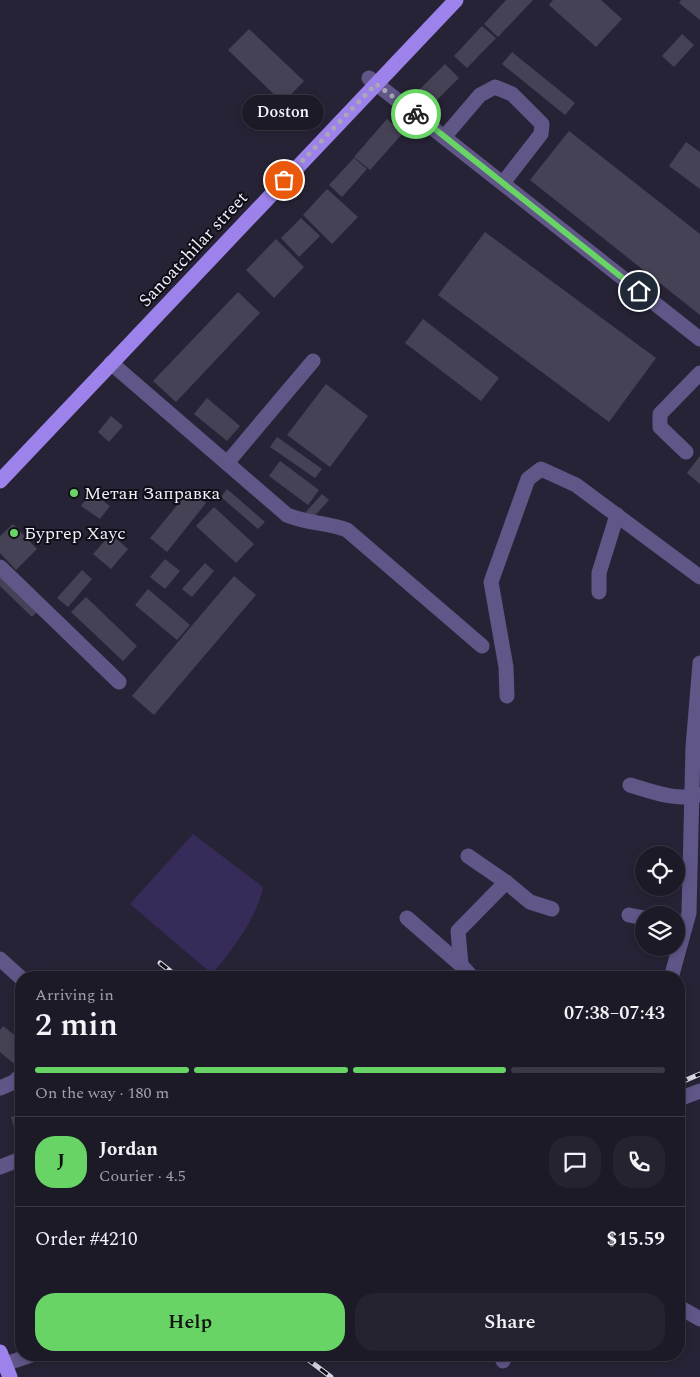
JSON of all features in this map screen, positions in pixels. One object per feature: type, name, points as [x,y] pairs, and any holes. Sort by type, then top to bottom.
[{"type":"main road","name":"Sanoatchilar street","points":[[0,481],[373,81],[443,0]]},
{"type":"main road","name":"Sanoatchilar street","points":[[0,467],[373,81],[456,0]]},
{"type":"street","points":[[373,81],[700,339]]},
{"type":"street","points":[[445,136],[480,95],[495,87],[512,94],[542,124],[541,134],[503,182]]},
{"type":"street","points":[[227,464],[313,361]]},
{"type":"street","points":[[111,363],[287,515],[304,522],[334,525],[347,530],[482,646]]},
{"type":"street","points":[[686,452],[660,427],[660,414],[700,374]]},
{"type":"street","points":[[507,696],[506,667],[491,582],[528,479],[541,468],[576,486],[700,577]]},
{"type":"street","points":[[599,592],[599,573],[617,515]]},
{"type":"street","points":[[0,567],[119,682]]},
{"type":"street","points":[[685,918],[689,913],[695,856],[695,796],[700,663]]},
{"type":"street","points":[[630,785],[668,796],[695,796]]},
{"type":"street","points":[[468,856],[506,882],[530,902],[552,909]]},
{"type":"street","points":[[460,965],[458,931],[506,882]]},
{"type":"street","points":[[407,918],[466,971]]},
{"type":"street","points":[[672,971],[675,956]]},
{"type":"street","points":[[0,958],[15,972]]},
{"type":"street","points":[[0,1088],[15,1081]]},
{"type":"street","points":[[685,1096],[700,1091]]},
{"type":"street","points":[[0,1167],[15,1161]]},
{"type":"street","points":[[685,1310],[700,1318]]},
{"type":"shaded area","points":[[193,834],[263,887],[250,922],[214,971],[208,971],[130,904]]},
{"type":"building","points":[[506,0],[533,0],[498,37],[484,24]]},
{"type":"building","points":[[553,0],[601,0],[622,19],[596,47],[549,5]]},
{"type":"building","points":[[681,0],[700,0],[700,20],[679,3]]},
{"type":"building","points":[[482,26],[496,38],[467,68],[454,56]]},
{"type":"building","points":[[249,29],[304,81],[283,103],[228,50]]},
{"type":"building","points":[[682,34],[694,45],[674,67],[662,56]]},
{"type":"building","points":[[512,52],[575,103],[565,115],[502,64]]},
{"type":"building","points":[[445,64],[459,78],[428,109],[414,95]]},
{"type":"building","points":[[387,119],[403,133],[370,170],[354,157]]},
{"type":"building","points":[[569,131],[700,234],[700,315],[530,180]]},
{"type":"building","points":[[686,142],[700,152],[700,189],[669,166]]},
{"type":"building","points":[[354,158],[367,169],[342,197],[329,185]]},
{"type":"building","points":[[327,189],[358,217],[332,244],[303,215]]},
{"type":"building","points":[[301,218],[320,236],[299,257],[281,238]]},
{"type":"building","points":[[485,232],[656,358],[609,422],[438,295]]},
{"type":"building","points":[[276,239],[304,267],[274,298],[246,270]]},
{"type":"building","points":[[238,292],[260,313],[176,402],[153,381]]},
{"type":"building","points":[[423,319],[499,378],[481,401],[405,343]]},
{"type":"building","points":[[326,384],[368,416],[330,467],[287,435]]},
{"type":"building","points":[[207,398],[240,426],[227,441],[194,414]]},
{"type":"building","points":[[111,416],[123,426],[109,442],[98,432]]},
{"type":"building","points":[[277,437],[322,469],[315,478],[270,447]]},
{"type":"building","points":[[700,456],[700,484],[687,473]]},
{"type":"building","points":[[280,461],[319,490],[308,505],[269,476]]},
{"type":"building","points":[[227,489],[265,522],[258,529],[221,497]]},
{"type":"building","points":[[190,490],[206,503],[167,552],[150,538]]},
{"type":"building","points":[[91,492],[110,506],[100,519],[81,506]]},
{"type":"building","points":[[322,494],[329,500],[311,520],[304,514]]},
{"type":"building","points":[[214,507],[254,544],[236,563],[196,526]]},
{"type":"building","points":[[13,524],[37,549],[16,570],[0,553],[0,536]]},
{"type":"building","points":[[111,534],[128,549],[111,569],[93,554]]},
{"type":"building","points":[[165,559],[180,571],[165,589],[150,577]]},
{"type":"building","points":[[205,563],[214,571],[192,597],[182,589]]},
{"type":"building","points":[[82,570],[92,579],[68,607],[57,598]]},
{"type":"building","points":[[0,575],[38,611],[32,617],[0,586]]},
{"type":"building","points":[[234,576],[256,595],[154,715],[132,696]]},
{"type":"building","points":[[148,589],[190,625],[177,640],[135,605]]},
{"type":"building","points":[[86,597],[137,646],[123,661],[71,612]]},
{"type":"building","points":[[3,1026],[15,1035],[15,1065],[0,1052],[0,1030]]},
{"type":"building","points":[[15,1116],[15,1131],[11,1117]]},
{"type":"railway","points":[[160,963],[170,971]]},
{"type":"railway","points":[[685,1080],[700,1074]]},
{"type":"railway","points":[[310,1361],[331,1377]]},
{"type":"way so far","points":[[284,180],[376,84],[416,114]]},
{"type":"place","name":"Doston","points":[[284,180]]},
{"type":"place","name":"Метан Заправка","points":[[74,493]]},
{"type":"place","name":"Бургер Хаус","points":[[14,533]]},
{"type":"route","points":[[416,114],[639,291]]}]
